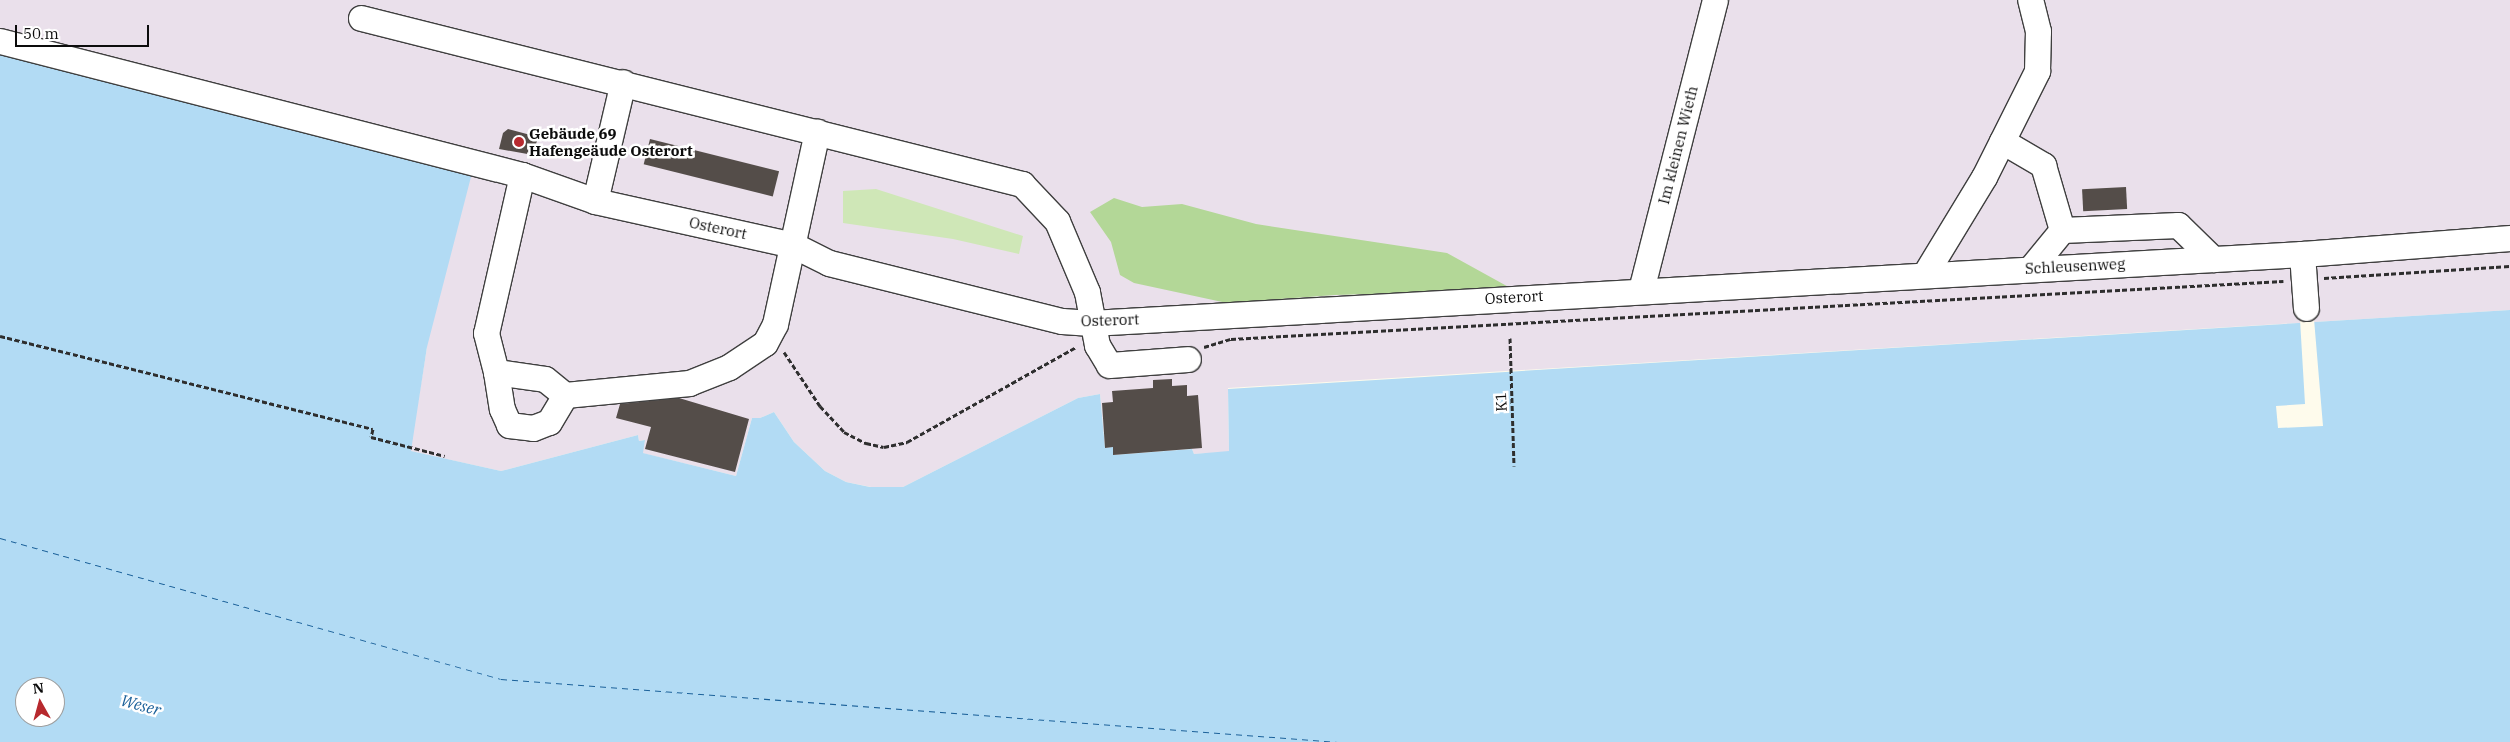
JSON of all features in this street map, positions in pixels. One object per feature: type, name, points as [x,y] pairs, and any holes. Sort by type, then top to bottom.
[{"type":"street","name":"Im kleinen Wieth","points":[[1640,290],[1715,0]]},
{"type":"street","points":[[1925,274],[2002,141],[2037,70],[2038,31],[2030,0]]},
{"type":"street","points":[[361,18],[623,82],[1022,184],[1057,221],[1087,292],[1096,345],[1109,365],[1188,359]]},
{"type":"street","name":"Osterort","points":[[0,41],[522,176],[595,201],[793,245],[829,263],[1062,321],[1091,323],[1640,290]]},
{"type":"street","points":[[595,201],[623,82]]},
{"type":"street","points":[[496,372],[545,379],[565,395],[689,383],[729,367],[765,343],[771,333],[784,291],[817,132]]},
{"type":"street","points":[[2002,141],[2043,165],[2062,230]]},
{"type":"street","points":[[522,176],[486,333],[496,372],[502,409],[509,425],[533,428],[549,422],[565,395]]},
{"type":"street","points":[[2031,268],[2062,230],[2178,225],[2213,259]]},
{"type":"street","name":"Schleusenweg","points":[[1640,290],[2302,254],[2510,238]]},
{"type":"street","points":[[2302,254],[2306,308]]},
{"type":"path","points":[[1188,359],[1198,349],[1231,339],[2304,280],[2510,266]]},
{"type":"path","points":[[771,333],[820,406],[844,432],[866,443],[884,447],[907,442],[1062,356],[1084,342],[1091,323]]},
{"type":"path","points":[[0,336],[373,429],[371,437],[446,456]]},
{"type":"path","name":"K1","points":[[1510,338],[1514,466]]},
{"type":"shaded area","points":[[0,0],[2510,0],[2510,310],[1228,388],[1229,452],[1194,454],[1192,449],[1113,455],[1105,448],[1100,394],[1078,398],[903,487],[871,487],[846,482],[825,471],[794,442],[774,412],[760,418],[752,418],[736,476],[642,453],[645,440],[639,441],[638,435],[501,471],[410,451],[427,347],[0,50]]},
{"type":"green space","points":[[876,189],[1023,236],[1019,254],[953,239],[843,223],[843,191]]},
{"type":"green space","points":[[1114,198],[1142,207],[1182,204],[1256,224],[1447,253],[1514,290],[1335,295],[1227,303],[1134,283],[1120,275],[1111,242],[1090,212]]},
{"type":"water","name":"Weser","points":[[0,50],[472,173],[427,347],[411,451],[501,471],[638,435],[639,441],[645,440],[643,453],[736,476],[752,418],[760,418],[774,412],[794,442],[825,471],[846,482],[870,487],[903,487],[1078,398],[1100,394],[1105,448],[1113,447],[1113,455],[1192,449],[1194,454],[1229,451],[1228,389],[2510,310],[2510,742],[0,742]]},
{"type":"pier","points":[[2314,319],[2323,426],[2278,428],[2276,406],[2305,404],[2300,320]]},
{"type":"building","name":"Gebäude 69 Hafengeäude Osterort","points":[[508,129],[538,137],[533,155],[499,149],[503,133]]},
{"type":"building","points":[[650,139],[779,171],[773,196],[644,164]]},
{"type":"building","points":[[2126,187],[2127,209],[2083,211],[2082,189]]},
{"type":"building","points":[[1172,379],[1172,386],[1187,385],[1187,396],[1198,395],[1202,448],[1113,455],[1113,447],[1105,448],[1102,403],[1113,402],[1112,391],[1153,388],[1153,380]]},
{"type":"building","points":[[679,398],[749,419],[735,472],[645,449],[651,427],[616,418],[620,404]]},
{"type":"ferry route","points":[[0,538],[501,679],[1338,742]]},
{"type":"place","name":"Gebäude 69 Hafengeäude Osterort","points":[[519,142]]}]
